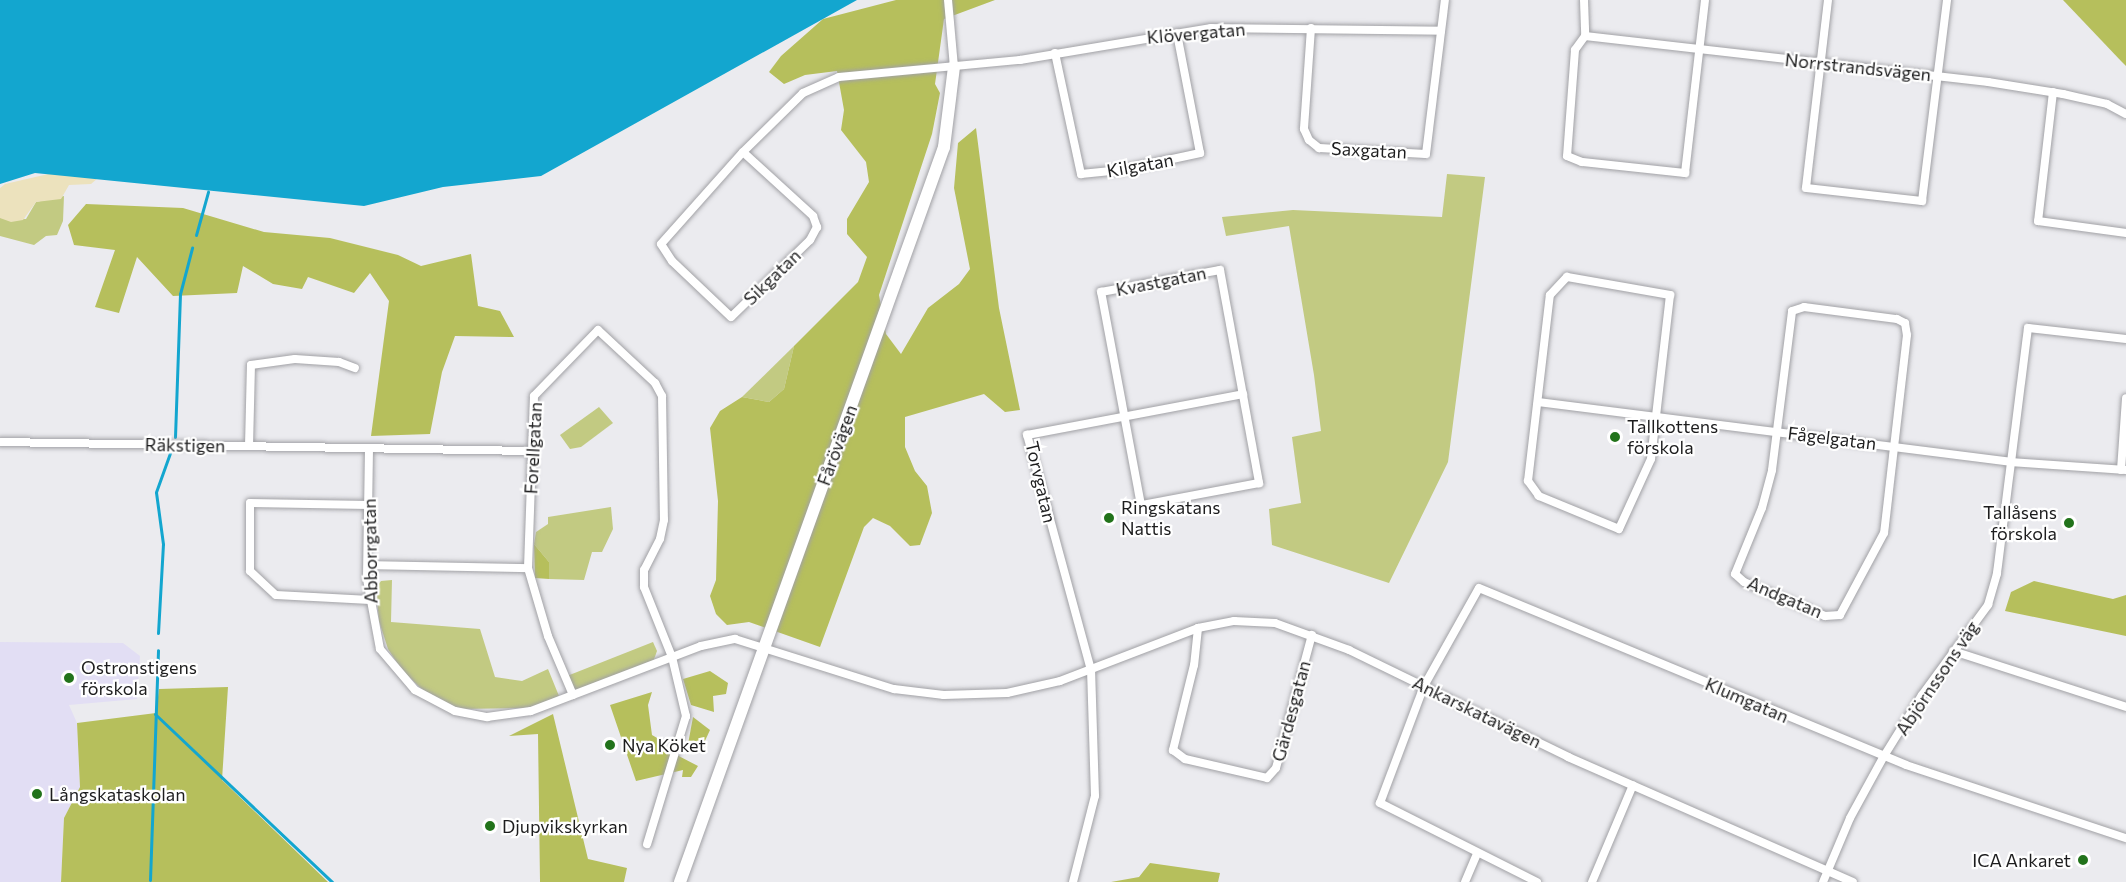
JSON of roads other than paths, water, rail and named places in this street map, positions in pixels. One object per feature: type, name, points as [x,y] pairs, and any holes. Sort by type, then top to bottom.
[{"type":"street","name":"Fårövägen","points":[[680,882],[944,147],[954,68],[948,0]]},
{"type":"street","name":"Saxgatan","points":[[1311,27],[1304,129],[1309,141],[1319,148],[1426,153],[1445,0]]},
{"type":"street","points":[[1584,0],[1586,36],[1575,51],[1567,156],[1582,162],[1685,173],[1705,0]]},
{"type":"street","points":[[1828,0],[1806,188],[1922,201],[1947,0]]},
{"type":"street","name":"Klövergatan","points":[[954,68],[1177,33],[1311,27],[1441,31]]},
{"type":"street","name":"Kilgatan","points":[[1055,53],[1081,174],[1121,170],[1200,153],[1177,33]]},
{"type":"street","name":"Norrstrandsvägen","points":[[1586,36],[1938,76],[2053,92],[2107,105],[2126,114]]},
{"type":"street","name":"Sikgatan","points":[[743,152],[813,216],[817,227],[810,240],[731,317],[672,261],[661,244],[743,152],[803,93],[839,77],[954,68]]},
{"type":"street","points":[[2053,92],[2038,221],[2126,232]]},
{"type":"street","name":"Kvastgatan","points":[[1123,416],[1101,292],[1220,270],[1243,394]]},
{"type":"street","points":[[1567,278],[1670,295],[1657,417],[1651,459],[1619,529],[1539,496],[1528,481],[1550,295],[1567,278]]},
{"type":"street","points":[[1774,432],[1792,311],[1804,307],[1905,323],[1897,446]]},
{"type":"street","name":"Abjörnssons väg","points":[[1823,882],[1884,756],[1953,651],[1988,605],[1997,573],[2028,328],[2126,339]]},
{"type":"street","name":"Forellgatan","points":[[573,695],[548,636],[528,568],[530,451],[534,396],[598,330],[655,383],[662,396],[664,520],[644,570],[644,587],[672,657]]},
{"type":"street","points":[[249,446],[251,365],[295,359],[339,362],[355,368]]},
{"type":"street","points":[[1123,416],[1141,505],[1259,483],[1243,394]]},
{"type":"street","name":"Torvgatan","points":[[1091,670],[1028,435],[1243,394]]},
{"type":"street","points":[[2123,470],[2126,398]]},
{"type":"street","name":"Fågelgatan","points":[[1538,402],[2010,462],[2123,470]]},
{"type":"street","name":"Andgatan","points":[[1774,432],[1772,470],[1762,508],[1735,574],[1744,582],[1825,616],[1840,615],[1884,533],[1897,446]]},
{"type":"street","name":"Räkstigen","points":[[0,442],[530,451]]},
{"type":"street","name":"Abborrgatan","points":[[369,449],[368,565],[370,600],[380,649],[398,675],[426,699],[455,711],[487,717],[531,711],[672,657],[735,639],[764,646]]},
{"type":"street","points":[[369,505],[250,503],[250,571],[276,595],[370,600]]},
{"type":"street","points":[[368,565],[528,568]]},
{"type":"street","name":"Klumgatan","points":[[1424,686],[1479,588],[1884,756],[2126,838]]},
{"type":"street","name":"Ankarskatavägen","points":[[764,646],[894,689],[944,695],[1007,693],[1091,670],[1198,628],[1234,621],[1275,623],[1312,634],[1633,785],[1853,882]]},
{"type":"street","name":"Gärdesgatan","points":[[1198,628],[1194,665],[1173,750],[1185,759],[1267,778],[1276,768],[1312,634]]},
{"type":"street","points":[[1953,651],[2126,708]]},
{"type":"street","points":[[647,844],[686,716],[672,657]]},
{"type":"street","points":[[1072,882],[1095,796],[1091,670]]},
{"type":"street","points":[[1424,686],[1380,803],[1477,854],[1537,882]]},
{"type":"street","points":[[1592,882],[1633,785]]},
{"type":"street","points":[[1465,882],[1477,854]]},
{"type":"water","points":[[0,0],[857,0],[541,176],[443,187],[364,206],[35,173],[0,184]]},
{"type":"waterway","points":[[196,235],[208,192]]},
{"type":"waterway","points":[[175,437],[180,294],[192,248]]},
{"type":"waterway","points":[[158,633],[163,544],[156,492],[170,453]]},
{"type":"waterway","points":[[150,880],[158,650]]},
{"type":"waterway","points":[[155,714],[332,882]]},
{"type":"place","name":"Tallkottens förskola","points":[[1615,437]]},
{"type":"place","name":"Ringskatans Nattis","points":[[1109,518]]},
{"type":"place","name":"Tallåsens förskola","points":[[2069,523]]},
{"type":"place","name":"Ostronstigens förskola","points":[[69,678]]},
{"type":"place","name":"Nya Köket","points":[[610,745]]},
{"type":"place","name":"Långskataskolan","points":[[37,794]]},
{"type":"place","name":"Djupvikskyrkan","points":[[490,826]]},
{"type":"place","name":"ICA Ankaret","points":[[2083,860]]}]
